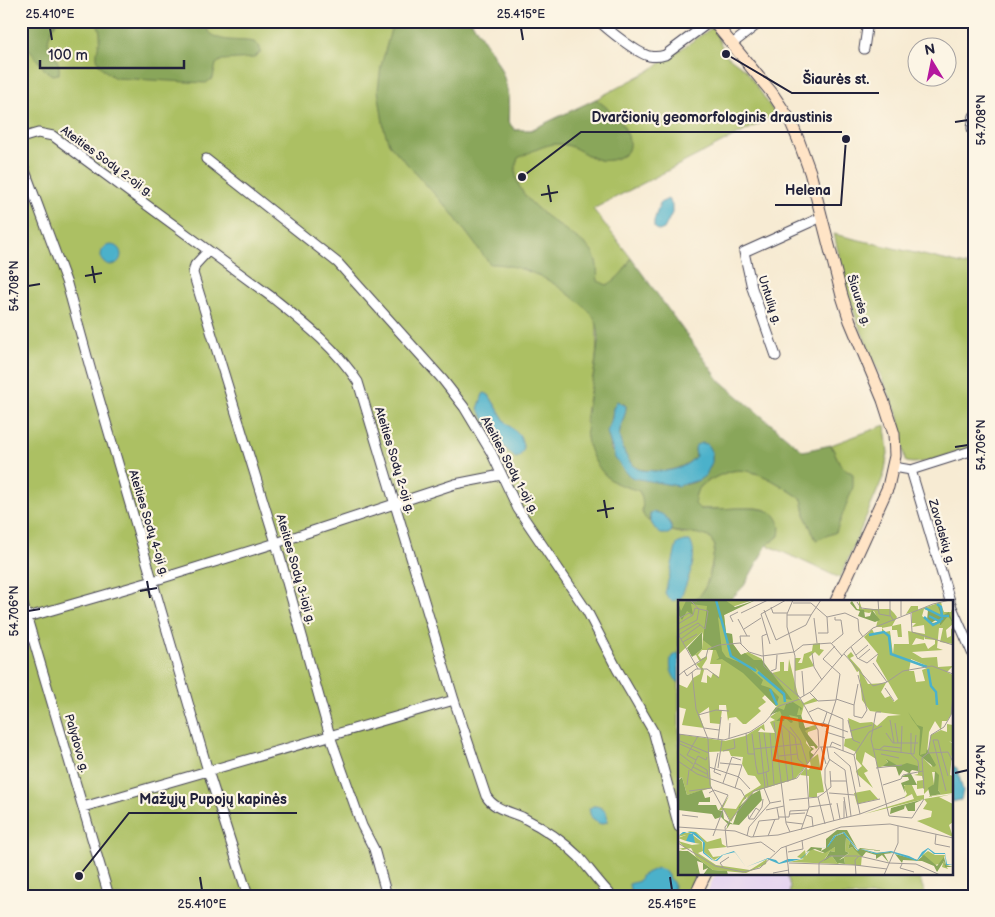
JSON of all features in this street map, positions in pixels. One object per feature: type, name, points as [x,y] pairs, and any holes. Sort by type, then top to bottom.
[{"type":"main road","name":"Šiaurės g.","points":[[712,21],[772,93],[790,120],[804,154],[850,321],[890,421],[895,444],[894,467],[888,487],[836,600]]},
{"type":"main road","points":[[695,896],[702,875]]},
{"type":"street","points":[[599,21],[608,31],[647,56],[659,57],[712,21]]},
{"type":"street","points":[[732,44],[762,21]]},
{"type":"street","points":[[864,49],[868,21]]},
{"type":"street","points":[[973,135],[974,116]]},
{"type":"street","name":"Ateities Sodų 2-oji g.","points":[[21,138],[38,133],[53,136],[273,298],[308,326],[348,366],[358,382],[454,700],[486,796],[489,801],[499,808],[543,829],[564,844],[612,896]]},
{"type":"street","name":"Ateities Sodų 1-oji g.","points":[[206,159],[338,263],[459,400],[484,440],[518,509],[587,611],[617,669],[654,732],[678,823]]},
{"type":"street","name":"Ateities Sodų 4-oji g.","points":[[21,160],[67,284],[90,371],[208,771],[248,896]]},
{"type":"street","name":"Untulių g.","points":[[776,356],[752,288],[744,252],[822,217]]},
{"type":"street","name":"Ateities Sodų 3-ioji g.","points":[[208,251],[195,265],[193,274],[276,543],[330,736],[362,826],[374,849],[387,896]]},
{"type":"street","points":[[894,467],[911,470],[974,450]]},
{"type":"street","name":"Zavadskių g.","points":[[911,470],[950,600]]},
{"type":"street","points":[[24,618],[276,543],[455,484],[501,474]]},
{"type":"street","name":"Palydovo g.","points":[[21,598],[24,618],[109,896]]},
{"type":"street","points":[[952,607],[974,657]]},
{"type":"street","points":[[83,807],[454,700]]},
{"type":"shaded area","points":[[716,874],[787,874],[790,888],[789,896],[705,896]]},
{"type":"green space","points":[[21,21],[471,21],[500,68],[507,92],[509,106],[508,122],[515,130],[531,130],[596,99],[649,71],[713,27],[726,55],[746,70],[776,115],[593,209],[631,258],[643,290],[597,324],[596,360],[585,422],[639,491],[643,499],[642,513],[661,534],[672,531],[684,534],[698,533],[709,537],[715,546],[709,576],[699,597],[694,600],[678,600],[678,874],[697,874],[686,896],[21,896]],"holes":[[[489,395],[505,421],[520,436],[478,409],[483,398]]]},
{"type":"green space","points":[[21,21],[57,21],[48,39],[59,66],[59,74],[52,75],[45,70],[21,39]]},
{"type":"green space","points":[[95,21],[203,21],[207,29],[218,38],[254,42],[260,47],[260,53],[253,58],[222,60],[216,64],[213,78],[206,83],[115,78],[104,70],[99,63],[97,56],[100,36]]},
{"type":"green space","points":[[391,21],[471,21],[500,68],[507,92],[509,106],[508,122],[515,130],[531,130],[596,99],[615,115],[628,136],[629,148],[625,154],[612,160],[603,160],[588,156],[567,145],[554,144],[543,147],[518,158],[516,170],[518,182],[523,193],[551,220],[591,250],[597,263],[598,281],[607,285],[615,280],[631,258],[720,381],[803,451],[831,445],[841,466],[853,474],[853,487],[836,532],[816,540],[806,518],[802,499],[767,478],[738,470],[710,480],[696,493],[695,504],[700,509],[752,508],[768,511],[778,519],[780,526],[779,536],[767,545],[744,586],[730,600],[694,600],[707,584],[715,546],[710,538],[672,531],[670,523],[659,513],[652,513],[649,517],[650,522],[644,517],[642,498],[639,491],[609,479],[591,453],[586,427],[598,338],[597,325],[592,314],[576,300],[545,279],[517,268],[490,264],[450,211],[389,144],[384,129],[378,90],[381,66],[391,29]],"holes":[[[623,403],[626,406],[619,436],[626,456],[634,467],[644,470],[671,470],[692,460],[696,456],[695,449],[708,448],[712,454],[710,466],[703,476],[695,482],[686,484],[665,484],[633,478],[611,450],[608,432],[613,408]]]},
{"type":"green space","points":[[834,234],[974,267],[974,446],[919,463],[905,461],[899,418],[859,326],[849,298]]},
{"type":"green space","points":[[885,425],[888,453],[884,475],[840,578],[767,545],[779,536],[767,510],[757,508],[700,509],[695,504],[696,493],[706,482],[728,472],[747,471],[767,478],[802,499],[806,518],[816,539],[836,532],[853,474],[841,466],[831,445]]},
{"type":"green space","points":[[787,874],[918,874],[926,896],[789,896],[790,888]]},
{"type":"water","points":[[668,199],[672,205],[672,213],[664,229],[659,231],[654,227],[654,221],[660,203]]},
{"type":"water","points":[[111,245],[118,248],[121,255],[118,262],[111,265],[104,262],[101,255],[104,248]]},
{"type":"water","points":[[485,393],[489,395],[505,421],[520,436],[524,449],[519,457],[515,458],[498,440],[478,409]]},
{"type":"water","points":[[617,401],[626,406],[619,436],[626,456],[634,467],[640,470],[665,471],[682,467],[696,456],[696,445],[702,443],[707,444],[712,453],[712,462],[706,475],[699,480],[678,486],[633,478],[626,473],[615,458],[607,432],[613,408]]},
{"type":"water","points":[[654,512],[666,518],[672,531],[668,534],[661,534],[657,530],[651,523],[650,517],[650,514]]},
{"type":"water","points":[[690,541],[693,547],[693,562],[681,598],[673,601],[665,593],[677,544]]},
{"type":"water","points":[[678,653],[678,682],[673,674],[670,663],[672,656]]},
{"type":"water","points":[[952,766],[957,768],[963,791],[961,800],[952,802]]},
{"type":"water","points":[[593,806],[604,810],[608,819],[607,822],[600,824],[591,817],[589,809]]},
{"type":"water","points":[[657,868],[664,870],[674,884],[673,896],[631,896],[629,884],[639,881],[642,875]]},
{"type":"place","name":"Šiaurės st.","points":[[726,54]]},
{"type":"place","name":"Helena","points":[[846,139]]},
{"type":"place","name":"Dvarčionių geomorfologinis draustinis","points":[[522,177]]},
{"type":"place","name":"Mažųjų Pupojų kapinės","points":[[79,876]]}]
